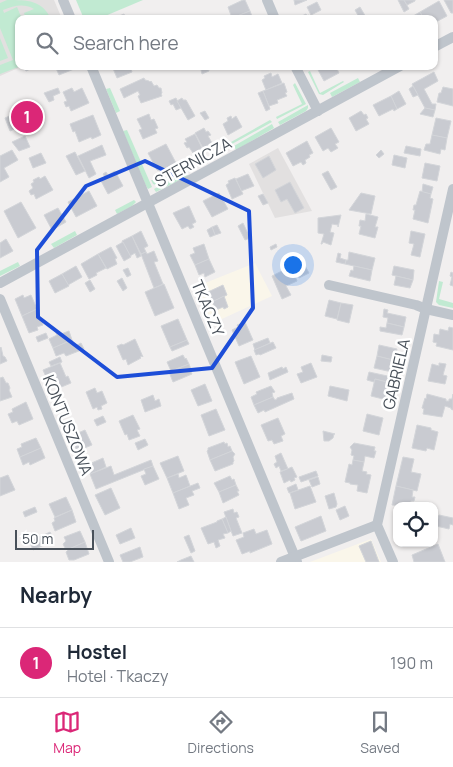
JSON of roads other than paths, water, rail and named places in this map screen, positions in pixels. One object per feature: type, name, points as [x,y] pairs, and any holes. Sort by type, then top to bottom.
[{"type":"street","points":[[63,0],[69,15]]},
{"type":"street","points":[[267,0],[273,15]]},
{"type":"street","points":[[438,46],[453,37]]},
{"type":"street","name":"TKACZY","points":[[93,70],[296,559]]},
{"type":"street","points":[[297,70],[318,111]]},
{"type":"street","name":"STERNICZA","points":[[0,283],[393,70]]},
{"type":"street","name":"GABRIELA","points":[[377,525],[453,190]]},
{"type":"street","points":[[329,285],[453,315]]},
{"type":"street","name":"KONTUSZOWA","points":[[0,299],[109,562]]},
{"type":"street","points":[[281,562],[296,559],[377,525],[393,562]]},
{"type":"place","name":"Hostel","points":[[27,117]]}]
